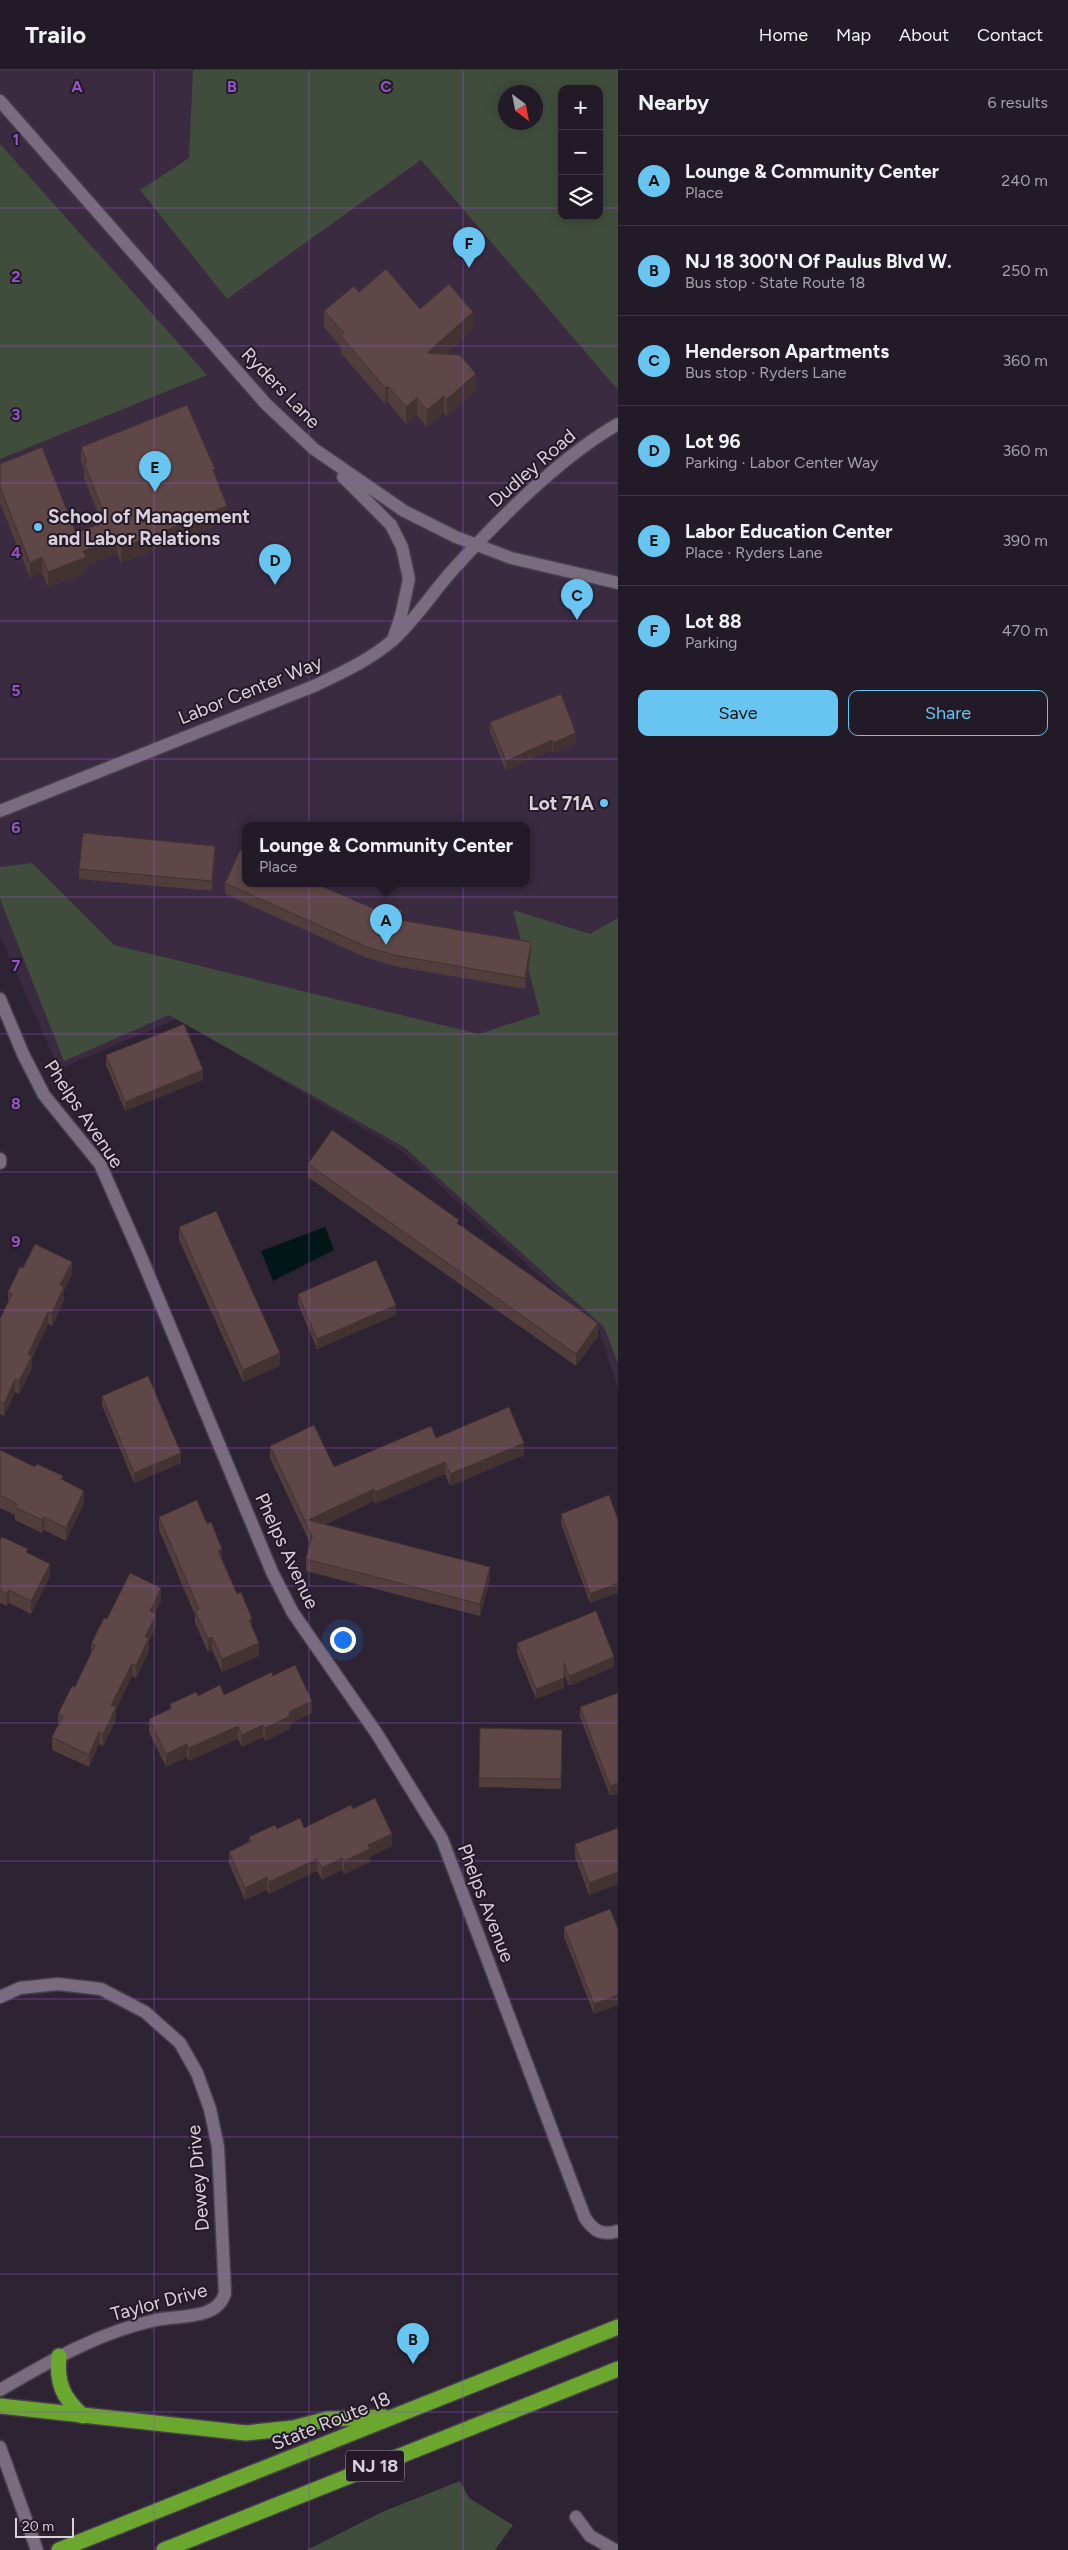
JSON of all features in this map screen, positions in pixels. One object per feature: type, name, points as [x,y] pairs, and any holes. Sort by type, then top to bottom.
[{"type":"highway","name":"State Route 18","points":[[59,2550],[618,2327]]},
{"type":"highway","points":[[59,2356],[58,2376],[61,2391],[69,2404],[83,2416]]},
{"type":"highway","name":"NJ 18","points":[[164,2550],[618,2369]]},
{"type":"highway","points":[[0,2406],[246,2433],[293,2428],[328,2420],[395,2417]]},
{"type":"street","name":"Ryders Lane","points":[[0,101],[266,404],[314,449],[404,511],[475,546],[512,558],[618,583]]},
{"type":"street","name":"Dudley Road","points":[[475,546],[533,489],[597,436],[618,424]]},
{"type":"street","points":[[314,449],[375,507],[391,525],[402,547],[409,579],[401,616],[393,640]]},
{"type":"street","name":"Labor Center Way","points":[[0,811],[314,686],[351,668],[393,640],[475,546]]},
{"type":"street","name":"Phelps Avenue","points":[[0,999],[23,1054],[44,1095],[100,1164],[139,1252],[272,1572],[294,1613],[377,1734],[442,1839],[584,2218],[598,2232],[608,2234],[618,2231]]},
{"type":"street","points":[[0,1159],[0,1164]]},
{"type":"street","name":"Dewey Drive","points":[[0,1997],[20,1988],[58,1984],[101,1989],[145,2012],[180,2043],[197,2073],[210,2109],[218,2147],[225,2292],[221,2305]]},
{"type":"street","name":"Taylor Drive","points":[[0,2390],[59,2356],[116,2331],[155,2320],[205,2313],[221,2305]]},
{"type":"street","points":[[0,2447],[37,2550]]},
{"type":"street","points":[[576,2517],[590,2536],[615,2550]]},
{"type":"shaded area","points":[[0,70],[618,70],[618,1389],[599,1330],[403,1152],[177,1019],[59,1069],[0,936]]},
{"type":"shaded area","points":[[325,1227],[334,1250],[273,1281],[261,1251]]},
{"type":"green space","points":[[193,70],[618,70],[618,390],[421,160],[227,299],[140,190],[189,158]]},
{"type":"green space","points":[[0,144],[207,375],[0,459]]},
{"type":"green space","points":[[32,863],[114,945],[479,1034],[540,1014],[513,910],[590,934],[618,918],[618,1363],[604,1327],[404,1147],[169,1015],[64,1061],[0,899],[0,867]]},
{"type":"green space","points":[[460,2481],[469,2498],[513,2525],[495,2550],[307,2550],[382,2512]]},
{"type":"building","points":[[386,269],[420,309],[449,284],[473,312],[427,353],[460,355],[476,374],[447,399],[444,396],[427,410],[417,398],[406,407],[388,386],[385,388],[341,336],[344,333],[324,311],[354,286],[359,292]]},
{"type":"building","points":[[187,405],[215,469],[213,470],[227,506],[121,548],[117,538],[83,551],[86,557],[48,572],[42,557],[30,563],[0,487],[0,464],[42,447],[76,533],[107,521],[84,463],[87,462],[81,447]]},
{"type":"building","points":[[561,694],[576,733],[553,743],[552,740],[506,761],[490,722]]},
{"type":"building","points":[[83,833],[215,846],[212,881],[79,869]]},
{"type":"building","points":[[240,850],[242,851],[242,887],[324,887],[384,913],[387,905],[402,910],[400,920],[531,942],[525,978],[394,955],[367,947],[225,883]]},
{"type":"building","points":[[184,1024],[203,1070],[125,1102],[106,1055]]},
{"type":"building","points":[[332,1130],[459,1220],[457,1223],[598,1323],[576,1354],[308,1164]]},
{"type":"building","points":[[216,1211],[280,1353],[243,1370],[179,1227]]},
{"type":"building","points":[[35,1244],[72,1262],[60,1285],[64,1287],[52,1313],[48,1312],[28,1354],[32,1356],[19,1381],[15,1379],[4,1404],[0,1402],[0,1319],[12,1294],[8,1292],[20,1267],[23,1268]]},
{"type":"building","points":[[376,1260],[396,1305],[317,1339],[298,1294]]},
{"type":"building","points":[[148,1376],[181,1453],[134,1473],[102,1396]]},
{"type":"building","points":[[509,1407],[524,1443],[450,1474],[445,1462],[375,1492],[374,1489],[308,1520],[490,1567],[480,1604],[306,1559],[312,1536],[270,1446],[314,1425],[334,1467],[431,1426],[436,1438]]},
{"type":"building","points":[[0,1450],[35,1467],[37,1464],[63,1476],[61,1479],[84,1491],[66,1528],[44,1517],[42,1520],[15,1507],[17,1504],[0,1495]]},
{"type":"building","points":[[609,1495],[618,1520],[618,1583],[590,1594],[561,1514]]},
{"type":"building","points":[[197,1500],[207,1524],[211,1522],[222,1549],[218,1551],[237,1594],[241,1592],[252,1619],[249,1620],[259,1643],[222,1659],[212,1637],[208,1639],[195,1611],[199,1609],[159,1517]]},
{"type":"building","points":[[2,1537],[28,1549],[26,1552],[50,1564],[31,1601],[9,1590],[7,1594],[0,1590],[0,1540]]},
{"type":"building","points":[[130,1573],[161,1588],[150,1611],[156,1614],[145,1637],[149,1638],[136,1665],[132,1664],[111,1705],[116,1707],[103,1734],[99,1732],[89,1755],[52,1737],[63,1716],[58,1714],[72,1686],[75,1687],[95,1645],[91,1644],[104,1618],[107,1619]]},
{"type":"building","points":[[596,1611],[614,1657],[569,1676],[564,1663],[564,1678],[536,1689],[517,1643]]},
{"type":"building","points":[[295,1665],[312,1701],[289,1712],[290,1716],[265,1728],[263,1725],[242,1735],[238,1726],[189,1748],[187,1744],[166,1754],[149,1719],[172,1708],[170,1704],[196,1692],[198,1696],[220,1685],[224,1695],[272,1672],[273,1676]]},
{"type":"building","points":[[618,1693],[618,1783],[610,1786],[580,1707]]},
{"type":"building","points":[[480,1728],[562,1730],[561,1779],[479,1778]]},
{"type":"building","points":[[375,1798],[392,1834],[368,1845],[370,1849],[344,1861],[342,1858],[322,1868],[317,1859],[269,1882],[267,1877],[245,1888],[229,1852],[251,1841],[249,1837],[275,1825],[277,1829],[300,1818],[304,1828],[351,1805],[353,1809]]},
{"type":"building","points":[[618,1828],[618,1872],[589,1883],[575,1844]]},
{"type":"building","points":[[610,1909],[618,1929],[618,1995],[594,2004],[564,1927]]},
{"type":"place","name":"Lot 88","points":[[469,268]]},
{"type":"place","name":"Labor Education Center","points":[[155,492]]},
{"type":"place","name":"School of Management and Labor Relations","points":[[38,527]]},
{"type":"place","name":"Lot 96","points":[[275,585]]},
{"type":"place","name":"Henderson Apartments","points":[[577,620]]},
{"type":"place","name":"Lot 71A","points":[[604,803]]},
{"type":"place","name":"Lounge & Community Center","points":[[386,945]]},
{"type":"place","name":"NJ 18 300'N Of Paulus Blvd W.","points":[[413,2364]]}]
